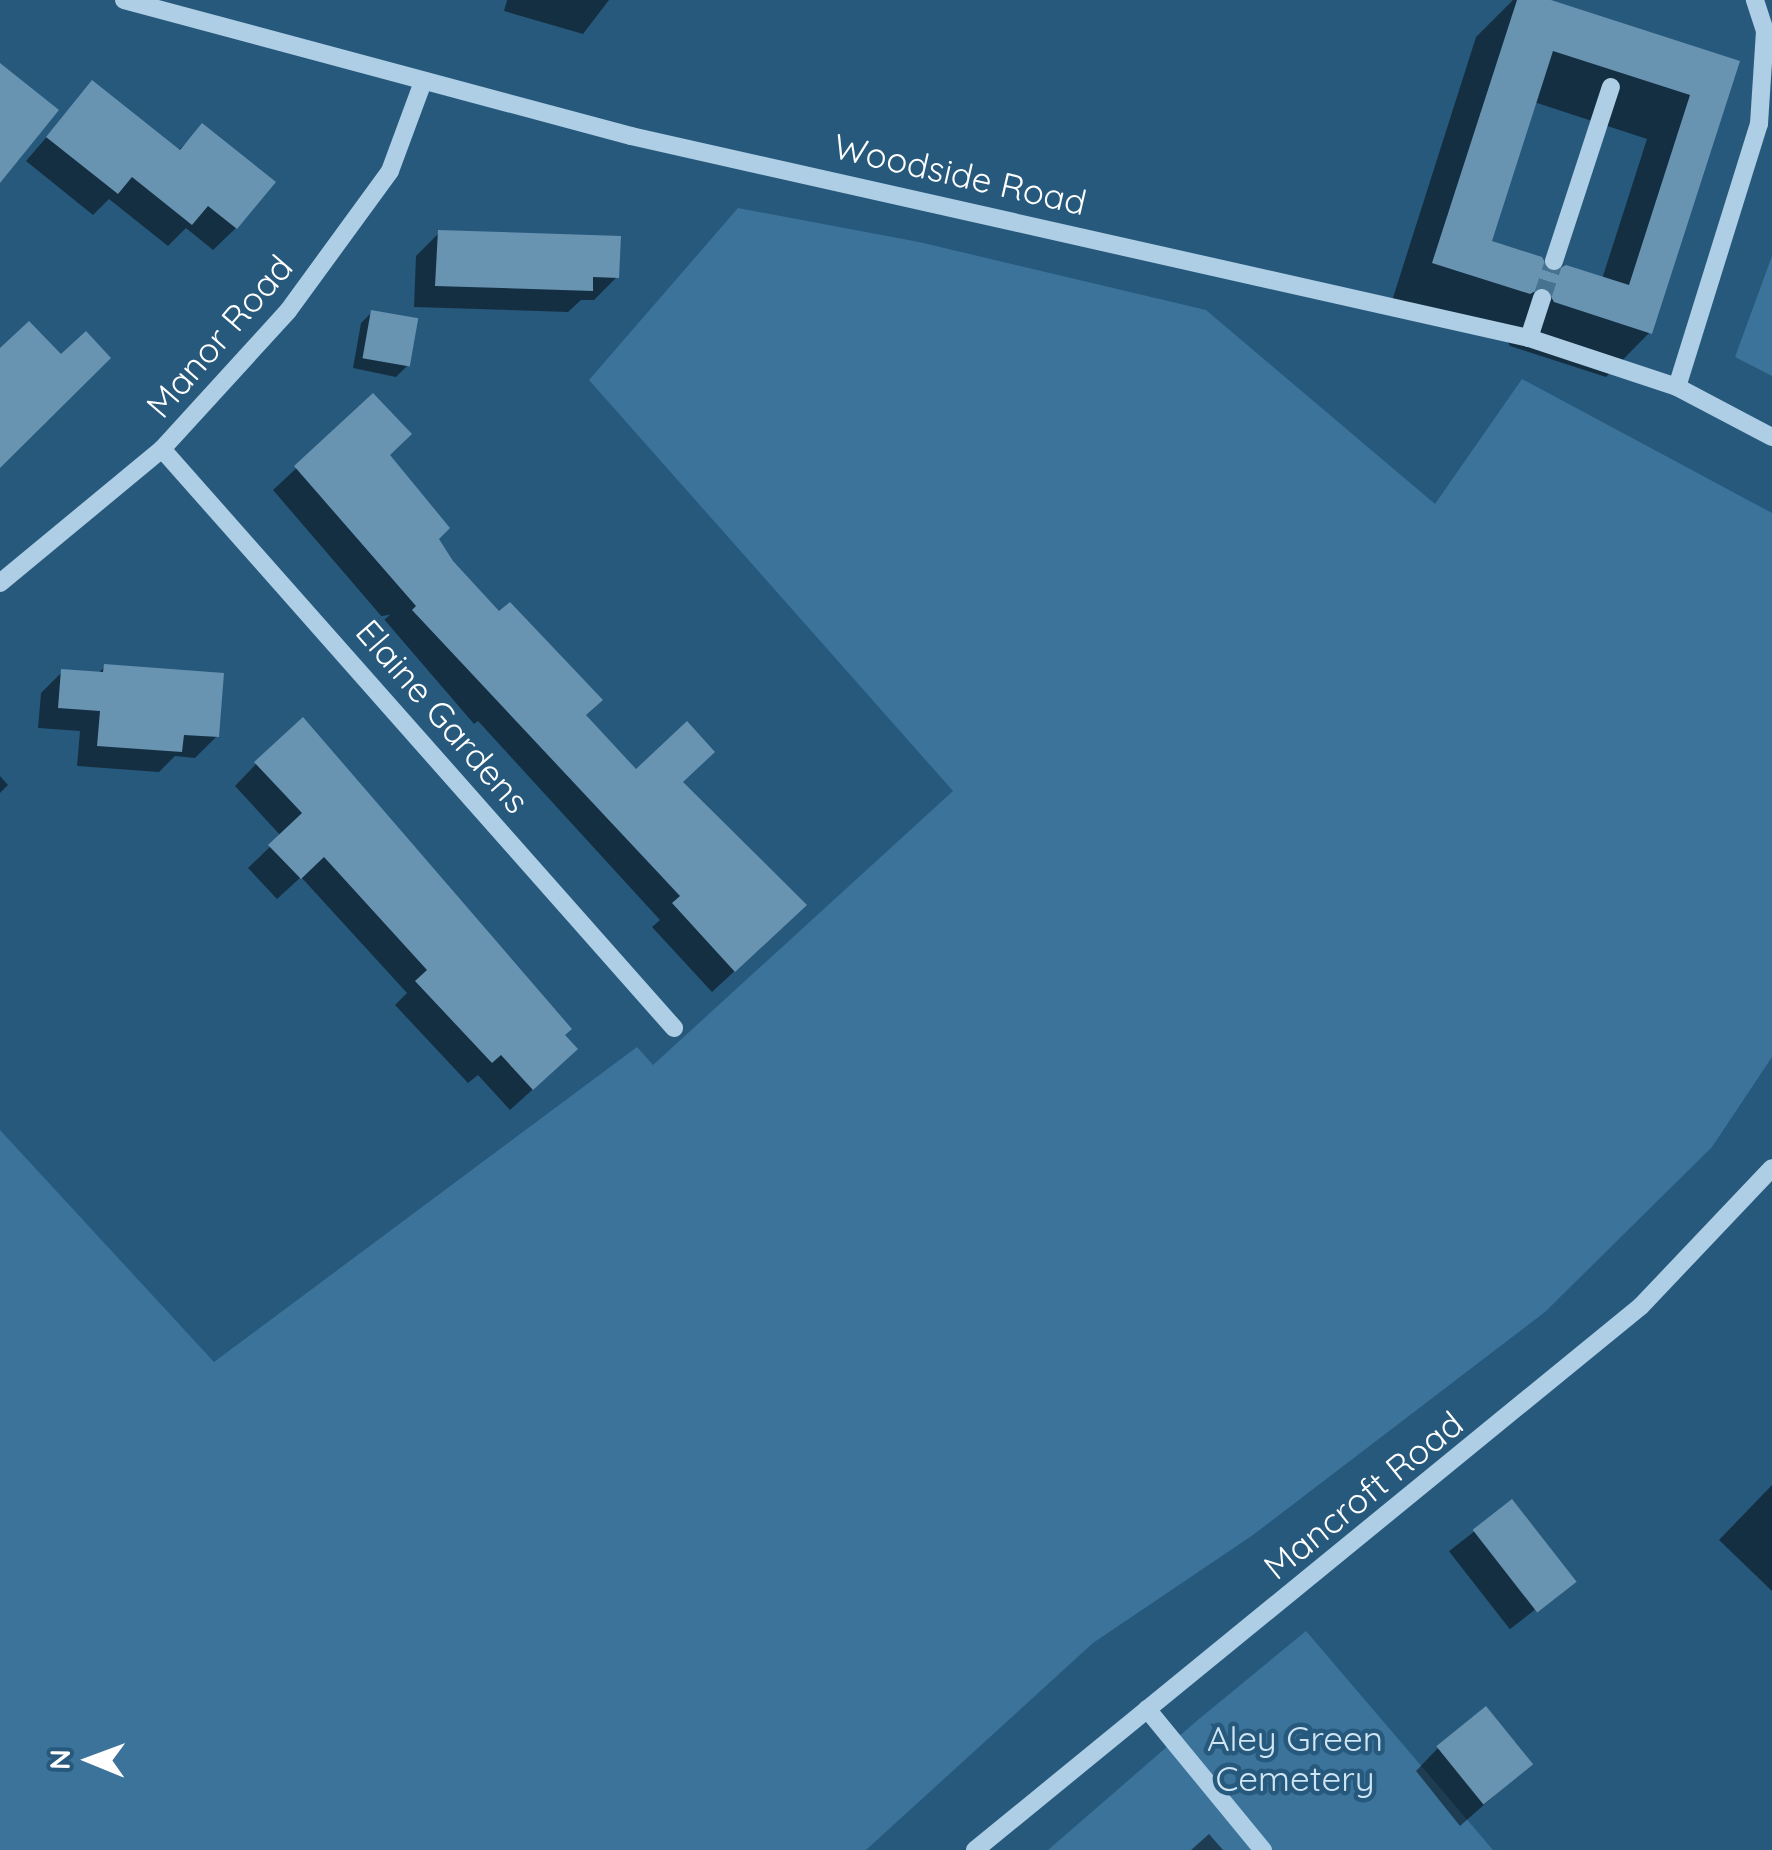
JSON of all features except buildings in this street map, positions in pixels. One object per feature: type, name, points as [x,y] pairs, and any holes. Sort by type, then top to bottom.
[{"type":"street","name":"Woodside Road","points":[[124,0],[631,136],[1528,338],[1677,387],[1772,436]]},
{"type":"street","points":[[1677,387],[1759,124],[1764,31],[1755,0]]},
{"type":"street","name":"Manor Road","points":[[0,583],[162,449],[229,380],[365,212],[405,141],[423,82]]},
{"type":"street","points":[[1554,261],[1612,87]]},
{"type":"street","points":[[1528,338],[1542,298]]},
{"type":"street","name":"Elaine Gardens","points":[[162,449],[674,1028]]},
{"type":"street","name":"Mancroft Road","points":[[975,1850],[1640,1306],[1772,1168]]},
{"type":"street","points":[[1146,1709],[1263,1850]]},
{"type":"green space","points":[[738,208],[919,242],[1206,310],[1435,504],[1522,379],[1772,513],[1772,1057],[1712,1147],[1545,1312],[1253,1535],[1093,1643],[866,1850],[0,1850],[0,1130],[214,1362],[637,1047],[653,1065],[953,791],[589,380]]},
{"type":"green space","points":[[1772,256],[1772,376],[1735,357]]},
{"type":"green space","name":"Aley Green Cemetery","points":[[1306,1631],[1493,1850],[1048,1850],[1199,1719]]},
{"type":"tunnel","points":[[1542,298],[1554,261]]}]
